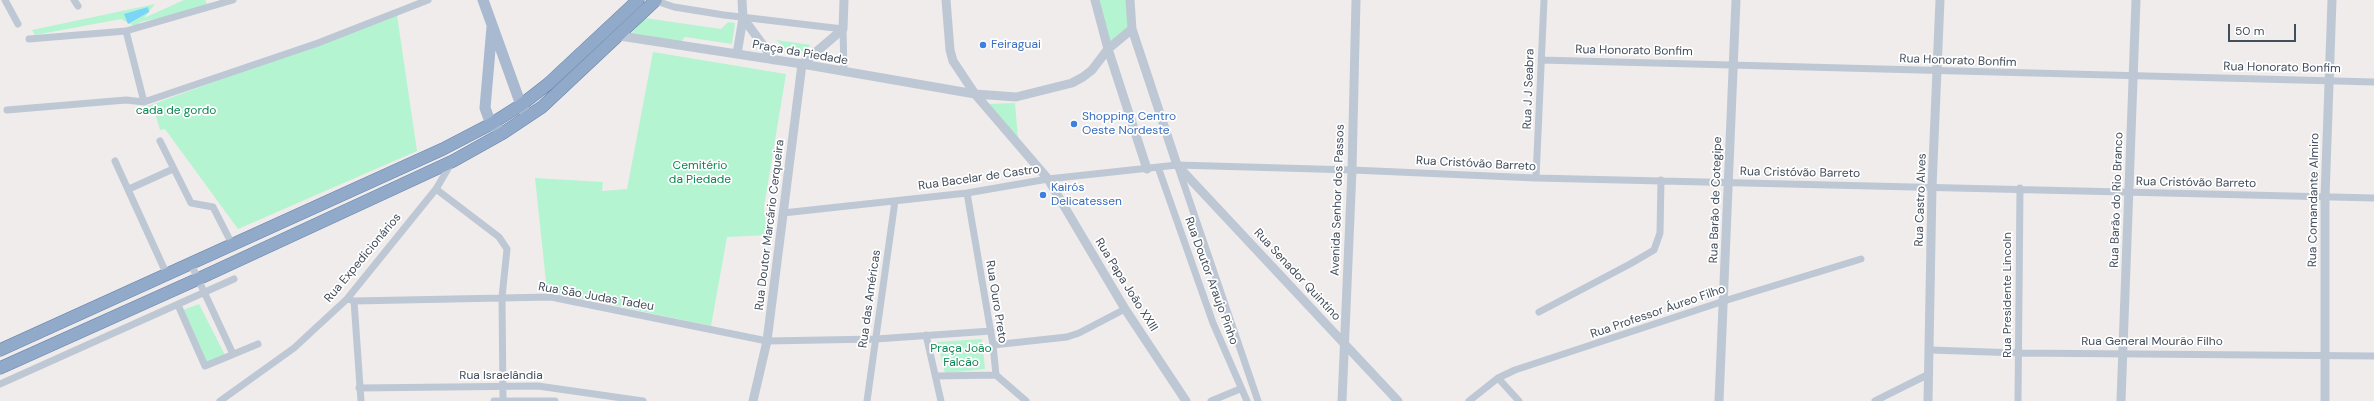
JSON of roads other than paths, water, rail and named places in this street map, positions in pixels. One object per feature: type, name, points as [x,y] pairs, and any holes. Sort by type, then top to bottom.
[{"type":"highway","points":[[0,350],[443,149],[491,124],[521,105],[564,70],[638,0]]},
{"type":"highway","points":[[0,368],[173,291],[453,161],[503,133],[559,92],[620,36],[656,0]]},
{"type":"main road","points":[[483,0],[521,105],[527,116]]},
{"type":"main road","points":[[492,22],[485,108],[491,124],[503,133]]},
{"type":"street","points":[[6,0],[18,24]]},
{"type":"street","points":[[29,39],[126,31],[233,0]]},
{"type":"street","points":[[7,110],[126,100],[144,102],[318,43],[415,2],[428,0]]},
{"type":"street","points":[[656,0],[674,7],[743,18],[843,29]]},
{"type":"street","points":[[737,54],[743,18],[742,0]]},
{"type":"street","points":[[844,0],[844,72]]},
{"type":"street","name":"Rua Papa João XXIII","points":[[946,0],[950,56],[975,94],[1048,179],[1125,309],[1186,401]]},
{"type":"street","points":[[1096,0],[1108,49],[1147,169]]},
{"type":"street","points":[[1130,0],[1132,30],[1177,165]]},
{"type":"street","name":"Avenida Senhor dos Passos","points":[[1342,401],[1352,170],[1356,0]]},
{"type":"street","name":"Rua J J Seabra","points":[[1536,178],[1544,0]]},
{"type":"street","name":"Rua Barão de Cotegipe","points":[[1719,401],[1736,0]]},
{"type":"street","name":"Rua Castro Alves","points":[[1928,401],[1932,187],[1940,0]]},
{"type":"street","name":"Rua Barão do Rio Branco","points":[[2120,401],[2130,192],[2136,0]]},
{"type":"street","name":"Rua Comandante Almiro","points":[[2325,401],[2325,197],[2332,0]]},
{"type":"street","points":[[743,18],[774,60]]},
{"type":"street","points":[[802,64],[843,29]]},
{"type":"street","name":"Praça da Piedade","points":[[620,36],[802,64],[975,94],[1021,96],[1072,83],[1092,70],[1108,49],[1132,30]]},
{"type":"street","points":[[126,31],[144,102]]},
{"type":"street","name":"Rua Honorato Bonfim","points":[[1541,60],[2374,82]]},
{"type":"street","name":"Rua Doutor Marcário Cerqueira","points":[[754,401],[755,387],[767,341],[802,64]]},
{"type":"street","points":[[160,141],[191,203],[213,207],[232,246]]},
{"type":"street","points":[[115,161],[167,275]]},
{"type":"street","name":"Rua Expedicionários","points":[[220,401],[294,348],[350,300],[436,188],[453,161]]},
{"type":"street","name":"Rua Cristóvão Barreto","points":[[1177,165],[1352,170],[1536,178],[2020,188],[2374,198]]},
{"type":"street","name":"Rua Bacelar de Castro","points":[[783,213],[967,193],[1048,179],[1177,165]]},
{"type":"street","name":"Rua Senador Quintino","points":[[1177,165],[1398,401]]},
{"type":"street","name":"Rua Doutor Araujo Pinho","points":[[1177,165],[1258,401]]},
{"type":"street","name":"Rua Doutor Araujo Pinho","points":[[1158,167],[1213,323],[1240,389],[1247,401]]},
{"type":"street","points":[[129,189],[173,169]]},
{"type":"street","points":[[1539,312],[1654,250],[1660,233],[1661,180]]},
{"type":"street","points":[[436,188],[504,242],[507,256],[502,297],[503,399]]},
{"type":"street","name":"Rua Presidente Lincoln","points":[[2018,401],[2020,188]]},
{"type":"street","name":"Rua Ouro Preto","points":[[967,193],[991,330],[996,375]]},
{"type":"street","name":"Rua das Américas","points":[[867,401],[895,201]]},
{"type":"street","name":"Rua Professor Áureo Filho","points":[[1469,401],[1498,378],[1515,370],[1724,301],[1861,259]]},
{"type":"street","points":[[191,264],[233,354]]},
{"type":"street","points":[[0,384],[205,294],[234,279]]},
{"type":"street","name":"Rua São Judas Tadeu","points":[[350,300],[551,297],[767,341],[876,339],[926,335]]},
{"type":"street","points":[[350,300],[358,388],[361,401]]},
{"type":"street","points":[[178,305],[203,365],[210,365],[258,344]]},
{"type":"street","points":[[993,345],[1079,333],[1125,309]]},
{"type":"street","points":[[941,401],[926,335],[991,330]]},
{"type":"street","name":"Rua General Mourão Filho","points":[[1930,350],[2122,354],[2374,356]]},
{"type":"street","points":[[1875,401],[1929,374]]},
{"type":"street","points":[[936,376],[996,375],[1026,401]]},
{"type":"street","points":[[1498,378],[1518,401]]},
{"type":"street","name":"Rua Israelândia","points":[[358,388],[504,387],[566,389],[643,401]]},
{"type":"street","name":"Rua Doutor Marcário Cerqueira","points":[[747,401],[755,387]]},
{"type":"street","points":[[1211,401],[1240,389]]},
{"type":"street","points":[[494,401],[503,399],[555,401]]},
{"type":"water","points":[[148,7],[149,12],[128,24],[124,14]]},
{"type":"place","name":"Feiraguai","points":[[983,45]]},
{"type":"place","name":"Shopping Centro Oeste Nordeste","points":[[1074,124]]},
{"type":"place","name":"Kairós Delicatessen","points":[[1043,195]]},
{"type":"park label","name":"cada de gordo","points":[[176,111]]},
{"type":"park label","name":"Cemitério da Piedade","points":[[700,173]]},
{"type":"park label","name":"Praça João Falcão","points":[[961,356]]}]
